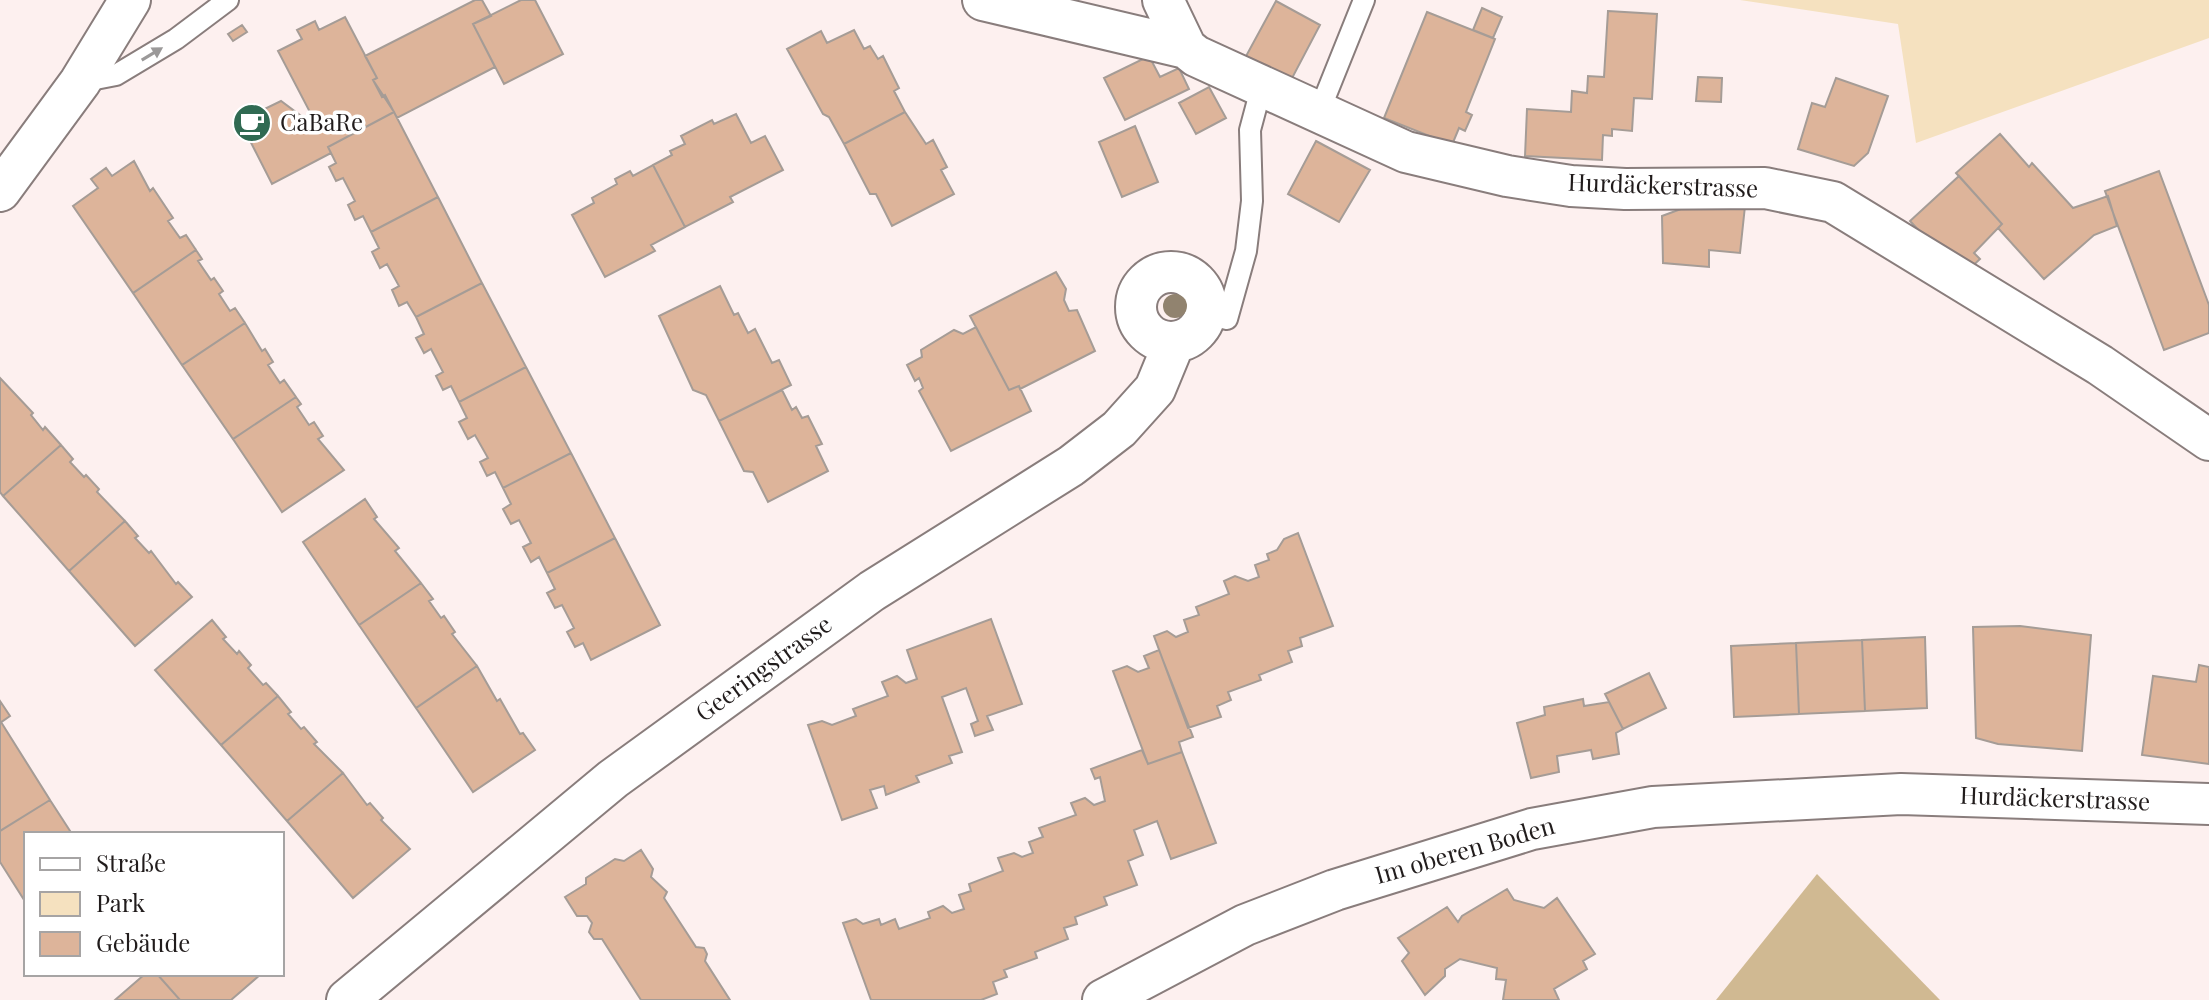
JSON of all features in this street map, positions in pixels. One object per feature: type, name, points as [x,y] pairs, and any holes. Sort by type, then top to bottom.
[{"type":"street","points":[[0,191],[80,82],[130,0]]},
{"type":"street","name":"Hurdäckerstrasse","points":[[983,0],[1186,48],[1196,56],[1406,152],[1507,176],[1571,186],[1625,189],[1765,188],[1833,202],[2100,365],[2209,440]]},
{"type":"street","points":[[1163,0],[1186,48]]},
{"type":"street","points":[[1174,343],[1159,341],[1147,333],[1138,321],[1135,307],[1147,280],[1160,273],[1175,272],[1189,276],[1200,287],[1216,317]]},
{"type":"street","name":"Geeringstrasse","points":[[347,1000],[623,771],[872,591],[1071,466],[1119,429],[1155,389],[1174,343],[1194,334],[1216,317]]},
{"type":"street","name":"Hurdäckerstrasse","points":[[1901,794],[2209,804]]},
{"type":"street","name":"Im oberen Boden","points":[[1103,1000],[1256,920],[1335,890],[1532,829],[1653,807],[1901,794]]},
{"type":"lane","points":[[80,82],[116,75],[176,39],[228,0]]},
{"type":"lane","points":[[1319,112],[1364,0]]},
{"type":"lane","points":[[1216,317],[1246,251],[1252,201],[1250,130],[1262,85]]},
{"type":"green space","points":[[1740,0],[2209,0],[2209,38],[1916,143],[1898,24]]},
{"type":"shaded area","points":[[1817,874],[1940,1000],[1716,1000]]},
{"type":"building","points":[[475,0],[482,0],[491,16],[473,24],[495,67],[397,118],[373,80],[377,78],[365,56]]},
{"type":"building","points":[[521,0],[535,0],[563,54],[504,84],[473,24]]},
{"type":"building","points":[[1276,1],[1320,25],[1290,82],[1245,58]]},
{"type":"building","points":[[1482,8],[1502,17],[1493,38],[1473,30]]},
{"type":"building","points":[[1608,11],[1657,14],[1652,99],[1634,98],[1632,131],[1612,129],[1612,136],[1603,135],[1602,160],[1525,156],[1527,109],[1571,112],[1572,91],[1587,93],[1588,76],[1604,77]]},
{"type":"building","points":[[1427,12],[1495,39],[1466,112],[1472,115],[1465,131],[1459,128],[1452,145],[1384,118]]},
{"type":"building","points":[[345,17],[377,78],[373,80],[394,112],[328,147],[331,153],[272,184],[240,121],[281,101],[304,118],[311,114],[278,51],[302,39],[297,30],[315,21],[319,30]]},
{"type":"building","points":[[242,25],[247,32],[233,41],[228,34]]},
{"type":"building","points":[[854,30],[864,49],[870,46],[878,59],[883,56],[899,88],[894,91],[905,112],[844,144],[829,117],[823,114],[787,49],[821,31],[827,43]]},
{"type":"building","points":[[1149,56],[1160,77],[1179,68],[1189,89],[1125,120],[1104,78]]},
{"type":"building","points":[[1698,77],[1722,78],[1721,102],[1696,101]]},
{"type":"building","points":[[1836,78],[1888,96],[1868,153],[1854,166],[1798,149],[1812,103],[1825,107]]},
{"type":"building","points":[[1209,87],[1226,118],[1196,134],[1179,103]]},
{"type":"building","points":[[394,112],[438,197],[371,232],[363,216],[355,220],[348,205],[355,201],[343,178],[336,181],[329,167],[336,163],[328,147]]},
{"type":"building","points":[[905,112],[926,144],[933,140],[947,167],[941,170],[954,194],[892,226],[876,194],[870,194],[844,144]]},
{"type":"building","points":[[736,114],[751,143],[765,136],[783,170],[730,197],[733,202],[685,227],[653,165],[685,144],[681,136],[712,120],[714,124]]},
{"type":"building","points":[[1135,126],[1158,182],[1122,197],[1099,142]]},
{"type":"building","points":[[2000,134],[2029,167],[2032,163],[2073,208],[2108,196],[2117,226],[2094,235],[2044,279],[1998,228],[2002,224],[1956,173]]},
{"type":"building","points":[[1316,141],[1370,170],[1339,222],[1288,194]]},
{"type":"building","points":[[134,161],[150,191],[153,188],[173,218],[168,221],[180,238],[186,235],[196,250],[133,293],[73,206],[98,188],[91,179],[106,168],[112,176]]},
{"type":"building","points":[[653,165],[685,227],[651,245],[655,251],[605,277],[572,215],[594,203],[592,198],[617,184],[615,179],[630,171],[633,176]]},
{"type":"building","points":[[2159,171],[2209,305],[2209,333],[2164,350],[2105,191]]},
{"type":"building","points":[[1959,176],[2002,224],[1974,253],[1980,259],[1963,275],[1910,221]]},
{"type":"building","points":[[438,197],[482,283],[416,317],[407,302],[399,306],[392,290],[399,286],[387,264],[380,268],[372,252],[379,248],[371,232]]},
{"type":"building","points":[[1697,203],[1745,206],[1740,253],[1709,250],[1709,267],[1663,263],[1662,216]]},
{"type":"building","points":[[196,250],[202,259],[198,261],[223,291],[219,294],[230,311],[235,308],[245,323],[182,365],[133,293]]},
{"type":"building","points":[[1056,272],[1066,289],[1064,300],[1069,311],[1077,310],[1095,351],[1020,389],[1019,386],[1009,390],[970,316]]},
{"type":"building","points":[[482,283],[526,367],[459,402],[451,386],[443,390],[436,376],[443,372],[431,349],[424,353],[416,338],[424,334],[416,317]]},
{"type":"building","points":[[720,286],[734,315],[738,313],[748,333],[755,329],[772,363],[779,360],[791,385],[719,421],[706,395],[693,390],[659,316]]},
{"type":"building","points":[[245,323],[262,351],[265,349],[273,362],[268,365],[280,383],[284,380],[296,397],[233,439],[182,365]]},
{"type":"building","points":[[976,327],[1009,390],[1019,386],[1031,411],[951,451],[919,391],[923,388],[919,378],[915,381],[907,365],[922,357],[921,350],[954,330],[963,334]]},
{"type":"building","points":[[526,367],[571,453],[503,488],[495,472],[487,476],[480,462],[488,458],[475,435],[468,439],[459,422],[467,418],[459,402]]},
{"type":"building","points":[[0,378],[33,413],[31,415],[43,430],[45,427],[61,445],[3,496],[0,492]]},
{"type":"building","points":[[782,390],[792,410],[796,407],[802,418],[808,416],[822,444],[816,446],[828,471],[768,502],[753,472],[744,471],[719,421]]},
{"type":"building","points":[[296,397],[301,404],[297,407],[309,425],[314,422],[323,436],[318,439],[344,470],[282,512],[233,439]]},
{"type":"building","points":[[61,445],[73,459],[70,462],[84,477],[86,475],[99,489],[97,492],[125,521],[69,571],[3,496]]},
{"type":"building","points":[[571,453],[615,538],[547,573],[539,557],[531,562],[523,547],[531,543],[519,520],[511,524],[503,509],[511,504],[503,488]]},
{"type":"building","points":[[365,499],[377,517],[374,519],[399,548],[395,551],[421,583],[359,625],[303,542]]},
{"type":"building","points":[[125,521],[138,536],[135,538],[149,553],[151,551],[176,584],[178,582],[192,597],[135,646],[69,571]]},
{"type":"building","points":[[1298,533],[1333,626],[1300,638],[1302,646],[1288,651],[1292,662],[1259,675],[1261,680],[1228,692],[1231,700],[1217,706],[1221,717],[1188,728],[1154,636],[1167,631],[1176,637],[1188,632],[1184,620],[1199,615],[1196,607],[1229,594],[1224,581],[1235,576],[1248,581],[1259,577],[1255,565],[1269,560],[1267,554],[1277,550],[1284,539]]},
{"type":"building","points":[[615,538],[660,625],[591,660],[583,643],[575,647],[567,632],[574,628],[562,605],[555,608],[547,593],[555,589],[547,573]]},
{"type":"building","points":[[421,583],[433,599],[429,601],[441,618],[444,616],[455,632],[452,634],[477,666],[416,708],[359,625]]},
{"type":"building","points":[[991,619],[1022,704],[987,716],[993,730],[975,736],[971,724],[978,721],[966,688],[942,697],[962,752],[949,756],[952,763],[916,776],[919,782],[886,795],[884,786],[870,790],[877,808],[842,820],[808,725],[822,721],[832,725],[856,716],[853,709],[888,696],[882,682],[897,676],[906,683],[917,679],[907,650]]},
{"type":"building","points":[[212,620],[226,637],[223,639],[251,665],[248,668],[278,696],[221,745],[155,670]]},
{"type":"building","points":[[2020,626],[2091,635],[2082,751],[1998,744],[1976,738],[1973,627]]},
{"type":"building","points":[[1925,637],[1927,708],[1865,711],[1862,640]]},
{"type":"building","points":[[1862,640],[1865,711],[1799,714],[1796,643]]},
{"type":"building","points":[[1796,643],[1799,714],[1734,717],[1731,646]]},
{"type":"building","points":[[1159,650],[1193,737],[1179,742],[1182,752],[1148,764],[1113,671],[1127,666],[1138,672],[1149,668],[1144,656]]},
{"type":"building","points":[[2199,665],[2209,667],[2209,764],[2142,755],[2153,676],[2196,682]]},
{"type":"building","points":[[477,666],[497,701],[500,699],[520,734],[523,733],[535,750],[473,792],[416,708]]},
{"type":"building","points":[[1649,673],[1666,708],[1623,729],[1605,694]]},
{"type":"building","points":[[278,696],[291,712],[288,714],[301,729],[304,727],[317,742],[314,744],[343,773],[287,821],[221,745]]},
{"type":"building","points":[[1583,699],[1584,706],[1609,702],[1623,729],[1616,733],[1619,754],[1593,759],[1591,750],[1557,756],[1559,772],[1531,778],[1517,723],[1545,715],[1544,707]]},
{"type":"building","points":[[0,701],[10,716],[0,723]]},
{"type":"building","points":[[0,723],[50,800],[0,831]]},
{"type":"building","points":[[1142,750],[1148,764],[1182,752],[1216,843],[1171,859],[1157,821],[1134,830],[1143,855],[1128,861],[1137,885],[1104,897],[1107,905],[1075,917],[1077,924],[1064,928],[1068,939],[1035,952],[1037,958],[1004,970],[1007,977],[993,982],[997,994],[981,1000],[871,1000],[843,923],[856,919],[863,924],[879,919],[881,925],[895,919],[899,929],[930,918],[928,912],[943,906],[952,913],[964,909],[959,895],[971,891],[969,884],[1003,871],[998,858],[1014,853],[1022,857],[1033,853],[1029,842],[1043,837],[1039,828],[1076,815],[1071,803],[1085,798],[1094,805],[1105,801],[1100,777],[1095,779],[1091,769]]},
{"type":"building","points":[[343,773],[367,805],[370,803],[383,818],[381,820],[410,849],[353,898],[287,821]]},
{"type":"building","points":[[50,800],[71,832],[24,832],[24,900],[0,862],[0,831]]},
{"type":"building","points":[[641,850],[653,869],[651,877],[667,892],[664,898],[696,947],[704,948],[707,954],[705,961],[730,1000],[641,1000],[602,939],[594,939],[589,932],[592,923],[587,916],[577,916],[565,897],[586,884],[586,878],[615,859],[624,861]]},
{"type":"building","points":[[1507,889],[1514,900],[1544,908],[1557,898],[1595,954],[1583,961],[1587,969],[1554,989],[1559,1000],[1503,1000],[1506,980],[1496,979],[1497,968],[1460,959],[1445,969],[1445,976],[1425,995],[1402,961],[1409,953],[1398,938],[1447,907],[1458,922],[1462,916]]},
{"type":"building","points":[[143,976],[159,976],[180,1000],[115,1000]]},
{"type":"building","points":[[159,976],[259,976],[231,1000],[180,1000]]},
{"type":"place","name":"CaBaRe","points":[[252,123]]}]
